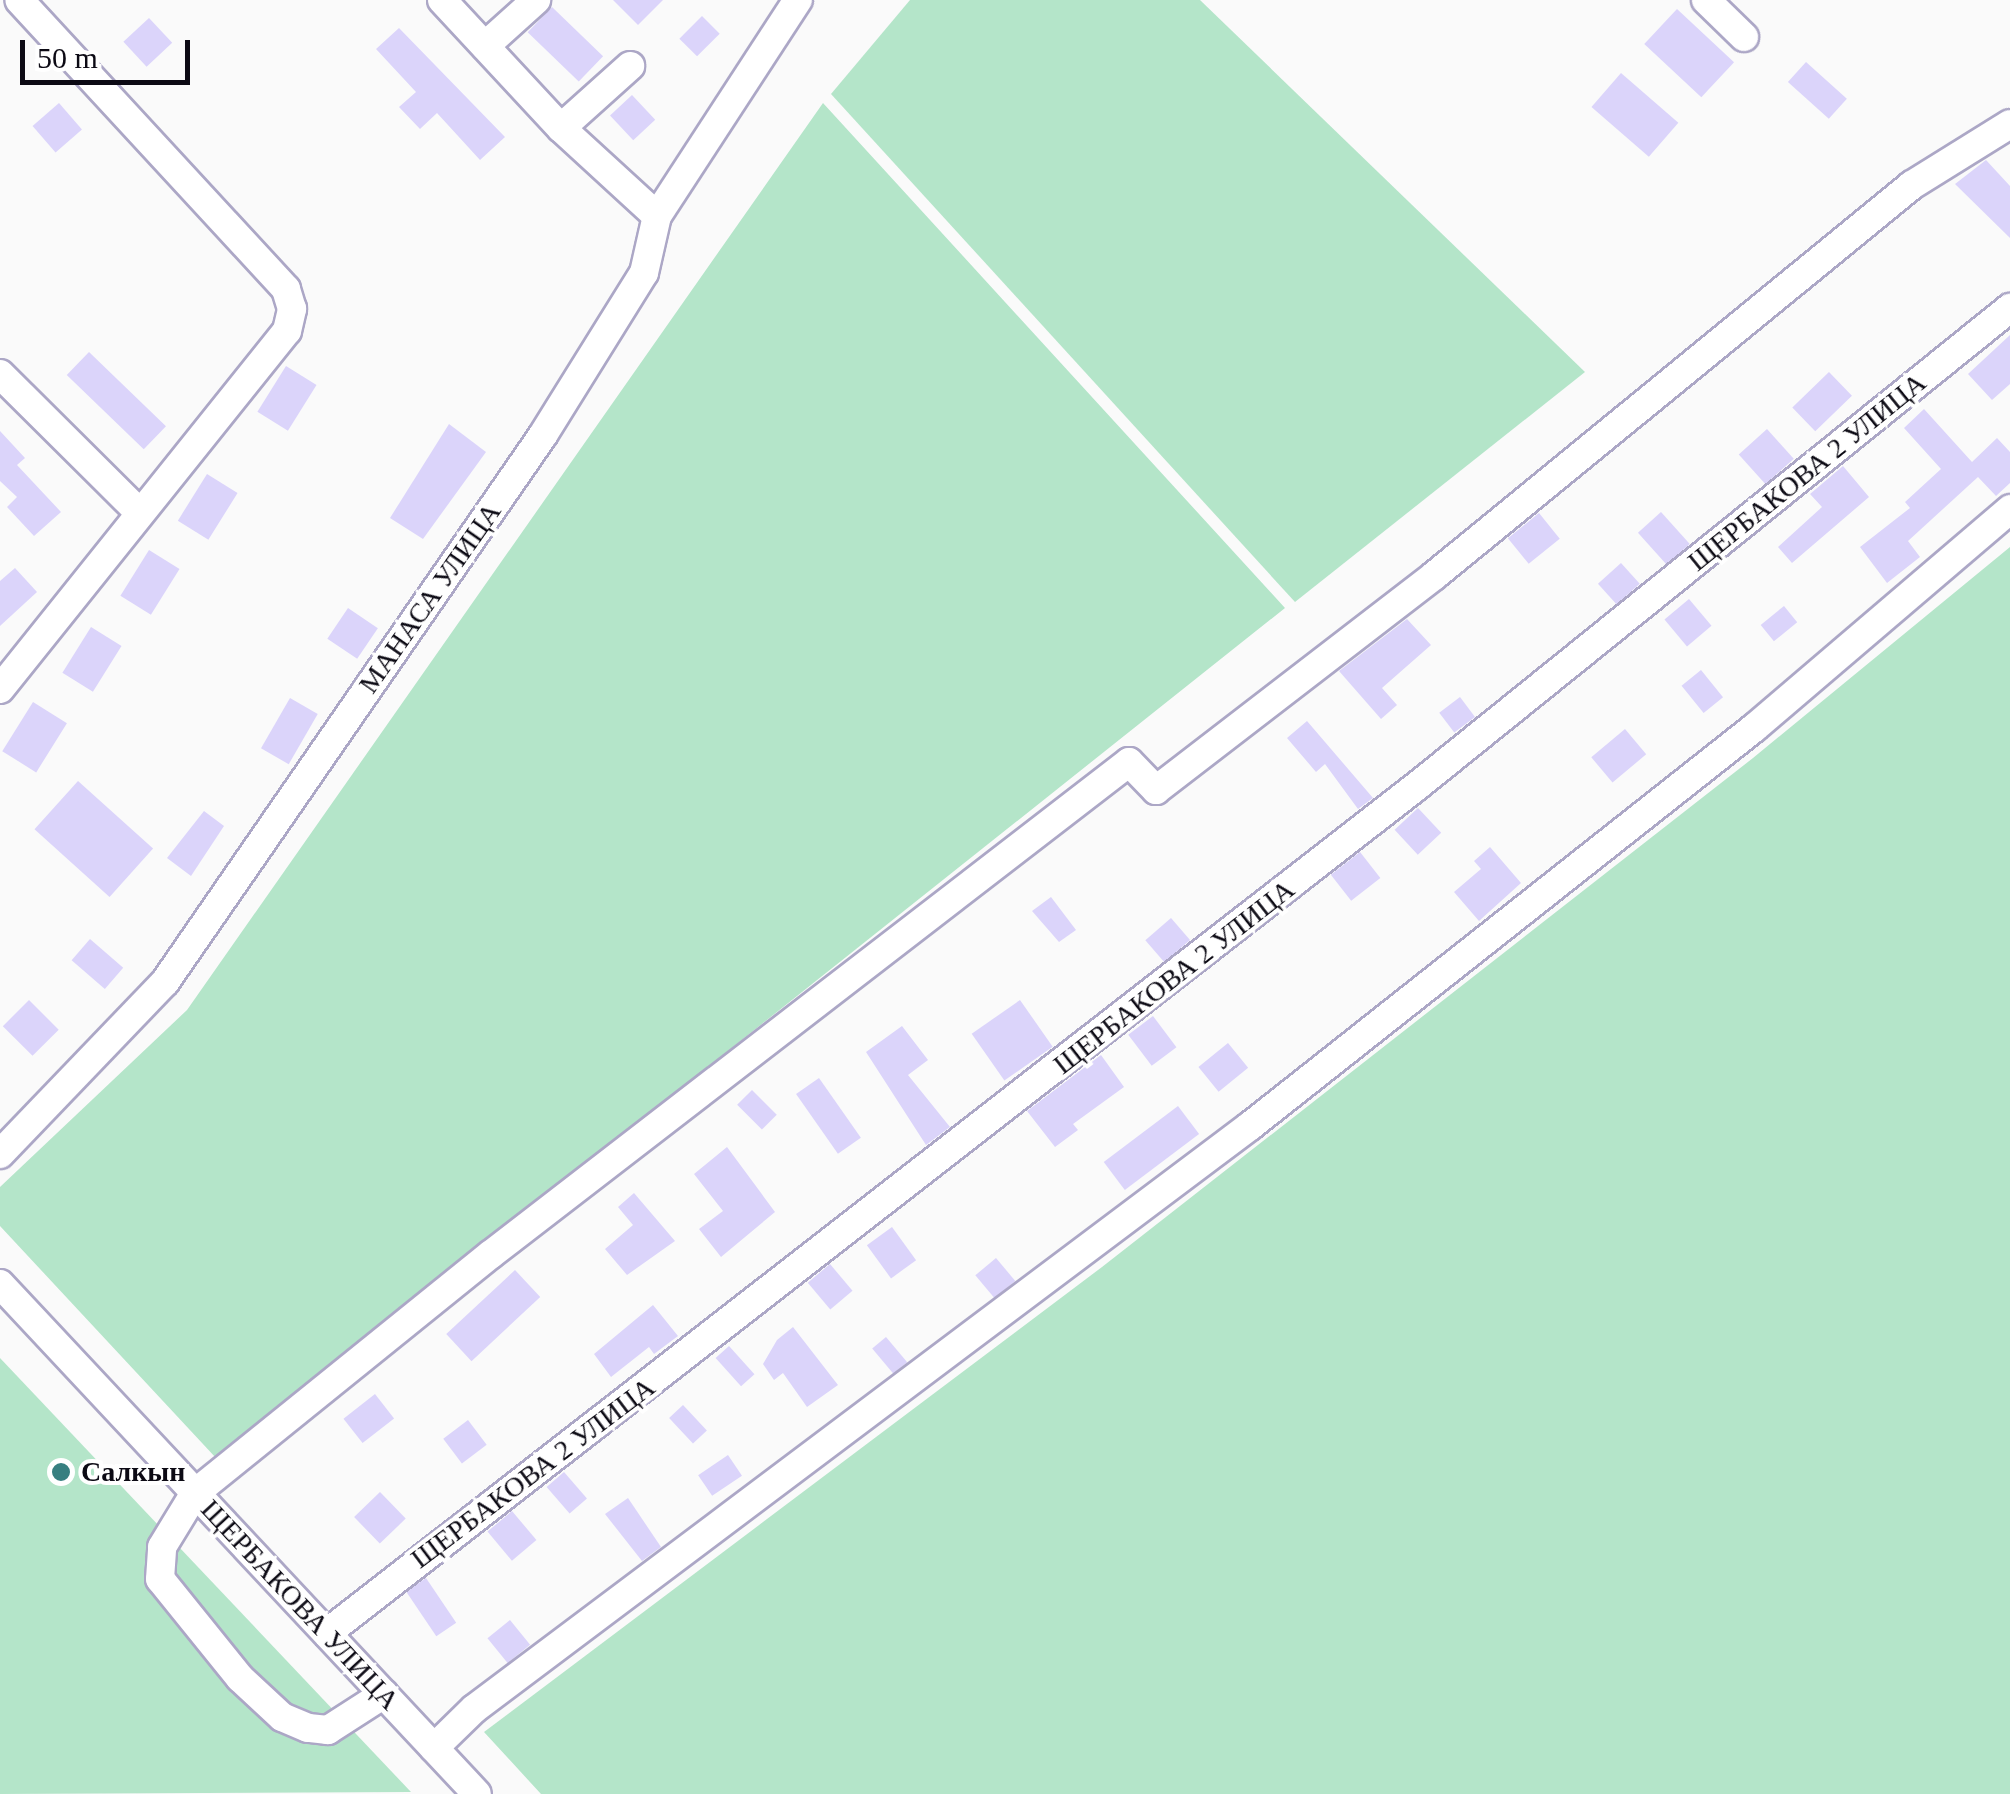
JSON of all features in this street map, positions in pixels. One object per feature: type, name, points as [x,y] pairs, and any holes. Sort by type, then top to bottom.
[{"type":"street","points":[[0,690],[138,511],[287,331],[290,298],[19,0]]},
{"type":"street","points":[[442,0],[561,128],[657,216]]},
{"type":"street","points":[[485,46],[536,0]]},
{"type":"street","name":"МАНАСА УЛИЦА","points":[[0,1154],[165,982],[543,435],[644,273],[657,216],[798,0]]},
{"type":"street","points":[[1706,0],[1744,37]]},
{"type":"street","points":[[561,128],[630,66]]},
{"type":"street","points":[[384,1694],[328,1730],[308,1728],[282,1717],[240,1678],[160,1579],[162,1547],[195,1493],[490,1255],[1129,762],[1156,790],[1434,575],[1912,185],[2010,124]]},
{"type":"street","name":"ЩЕРБАКОВА 2 УЛИЦА","points":[[326,1633],[1386,810],[2010,308]]},
{"type":"street","points":[[0,374],[138,511]]},
{"type":"street","points":[[434,1748],[474,1709],[1265,1114],[1754,728],[2010,510]]},
{"type":"street","name":"ЩЕРБАКОВА УЛИЦА","points":[[0,1284],[477,1794]]},
{"type":"green space","points":[[910,0],[1200,0],[1585,372],[1295,602],[831,94]]},
{"type":"green space","points":[[823,103],[1285,608],[216,1458],[0,1226],[0,1187],[187,1010]]},
{"type":"green space","points":[[2010,547],[2010,1794],[541,1794],[484,1732],[1102,1267],[1753,758]]},
{"type":"green space","points":[[0,1358],[411,1792],[0,1794]]},
{"type":"building","points":[[613,0],[663,0],[638,25]]},
{"type":"building","points":[[552,7],[603,56],[579,81],[528,32]]},
{"type":"building","points":[[1677,9],[1734,62],[1701,97],[1644,44]]},
{"type":"building","points":[[702,16],[720,34],[697,56],[679,39]]},
{"type":"building","points":[[149,18],[172,43],[147,67],[123,42]]},
{"type":"building","points":[[399,28],[505,137],[480,160],[437,113],[420,129],[399,107],[416,92],[376,49]]},
{"type":"building","points":[[1806,62],[1847,99],[1829,119],[1788,82]]},
{"type":"building","points":[[1621,73],[1678,123],[1649,157],[1591,107]]},
{"type":"building","points":[[632,95],[655,120],[633,140],[610,115]]},
{"type":"building","points":[[59,103],[82,129],[56,152],[33,126]]},
{"type":"building","points":[[1986,160],[2010,186],[2010,238],[1955,184]]},
{"type":"building","points":[[2010,335],[2010,384],[1992,400],[1968,374]]},
{"type":"building","points":[[89,352],[166,426],[144,449],[67,375]]},
{"type":"building","points":[[286,366],[317,385],[288,431],[257,412]]},
{"type":"building","points":[[1829,372],[1852,396],[1815,431],[1792,407]]},
{"type":"building","points":[[1924,409],[1972,462],[1997,438],[2010,452],[2010,483],[1996,496],[1978,477],[1908,541],[1920,557],[1887,583],[1860,547],[1910,508],[1905,502],[1941,469],[1904,428]]},
{"type":"building","points":[[449,424],[486,452],[423,539],[390,518]]},
{"type":"building","points":[[1767,429],[1794,459],[1766,484],[1739,454]]},
{"type":"building","points":[[0,431],[25,458],[17,465],[61,512],[34,536],[7,507],[17,497],[0,481]]},
{"type":"building","points":[[1843,466],[1869,497],[1792,563],[1778,547],[1822,507],[1810,494]]},
{"type":"building","points":[[207,474],[238,493],[208,540],[178,521]]},
{"type":"building","points":[[1661,512],[1690,544],[1667,565],[1638,533]]},
{"type":"building","points":[[1539,513],[1560,539],[1529,564],[1508,538]]},
{"type":"building","points":[[149,550],[180,569],[151,615],[120,596]]},
{"type":"building","points":[[1621,563],[1640,584],[1617,605],[1598,584]]},
{"type":"building","points":[[15,568],[37,592],[0,626],[0,581]]},
{"type":"building","points":[[1689,599],[1711,626],[1687,646],[1664,620]]},
{"type":"building","points":[[1784,606],[1797,622],[1774,641],[1761,625]]},
{"type":"building","points":[[348,608],[378,628],[357,659],[327,639]]},
{"type":"building","points":[[1407,619],[1431,645],[1382,688],[1397,705],[1381,719],[1339,671]]},
{"type":"building","points":[[91,627],[122,646],[93,692],[62,673]]},
{"type":"building","points":[[1701,670],[1723,697],[1704,713],[1682,686]]},
{"type":"building","points":[[1460,697],[1475,717],[1454,733],[1439,713]]},
{"type":"building","points":[[290,698],[318,714],[289,764],[261,748]]},
{"type":"building","points":[[33,702],[67,723],[36,772],[2,751]]},
{"type":"building","points":[[1307,721],[1373,798],[1358,809],[1325,764],[1316,772],[1287,738]]},
{"type":"building","points":[[1625,729],[1646,754],[1613,783],[1591,757]]},
{"type":"building","points":[[78,781],[153,849],[110,897],[35,829]]},
{"type":"building","points":[[1418,808],[1441,833],[1418,855],[1395,830]]},
{"type":"building","points":[[204,811],[224,826],[191,876],[167,858]]},
{"type":"building","points":[[1490,847],[1521,883],[1479,921],[1454,892],[1481,869],[1474,861]]},
{"type":"building","points":[[1360,852],[1380,878],[1351,901],[1331,875]]},
{"type":"building","points":[[1051,897],[1076,930],[1059,942],[1032,911]]},
{"type":"building","points":[[1171,918],[1190,940],[1164,962],[1145,940]]},
{"type":"building","points":[[90,939],[123,968],[105,989],[72,960]]},
{"type":"building","points":[[29,1000],[59,1030],[33,1056],[3,1026]]},
{"type":"building","points":[[1020,1000],[1053,1047],[1004,1081],[972,1034]]},
{"type":"building","points":[[1153,1016],[1176,1047],[1152,1066],[1128,1035]]},
{"type":"building","points":[[902,1026],[928,1060],[908,1075],[950,1127],[926,1145],[866,1052]]},
{"type":"building","points":[[1228,1043],[1248,1068],[1219,1092],[1198,1067]]},
{"type":"building","points":[[1101,1055],[1124,1087],[1073,1124],[1078,1130],[1055,1147],[1027,1111]]},
{"type":"building","points":[[819,1078],[861,1138],[838,1154],[796,1094]]},
{"type":"building","points":[[752,1090],[777,1115],[762,1130],[737,1105]]},
{"type":"building","points":[[1178,1106],[1199,1134],[1125,1190],[1104,1162]]},
{"type":"building","points":[[727,1147],[775,1212],[721,1257],[699,1229],[723,1211],[694,1174]]},
{"type":"building","points":[[634,1193],[675,1241],[627,1275],[605,1249],[633,1225],[618,1207]]},
{"type":"building","points":[[892,1227],[916,1260],[891,1278],[867,1245]]},
{"type":"building","points":[[996,1258],[1015,1281],[995,1298],[975,1275]]},
{"type":"building","points":[[830,1264],[852,1291],[830,1309],[808,1283]]},
{"type":"building","points":[[515,1270],[540,1297],[471,1361],[446,1334]]},
{"type":"building","points":[[653,1305],[678,1336],[654,1354],[649,1347],[611,1377],[594,1354]]},
{"type":"building","points":[[793,1327],[838,1385],[807,1407],[783,1373],[774,1380],[763,1364],[777,1340]]},
{"type":"building","points":[[886,1337],[907,1362],[893,1374],[872,1349]]},
{"type":"building","points":[[729,1346],[754,1374],[741,1386],[716,1358]]},
{"type":"building","points":[[375,1394],[394,1418],[363,1443],[343,1419]]},
{"type":"building","points":[[683,1405],[707,1431],[693,1444],[669,1418]]},
{"type":"building","points":[[468,1420],[487,1445],[462,1463],[443,1439]]},
{"type":"building","points":[[728,1455],[742,1476],[712,1496],[698,1475]]},
{"type":"building","points":[[564,1472],[587,1498],[570,1514],[547,1487]]},
{"type":"building","points":[[380,1492],[406,1519],[380,1544],[354,1517]]},
{"type":"building","points":[[628,1498],[661,1547],[642,1561],[605,1514]]},
{"type":"building","points":[[512,1511],[536,1540],[512,1561],[487,1532]]},
{"type":"building","points":[[426,1578],[456,1623],[436,1636],[406,1591]]},
{"type":"building","points":[[510,1620],[530,1645],[508,1663],[487,1638]]},
{"type":"place","name":"Салкын","points":[[61,1472]]}]
